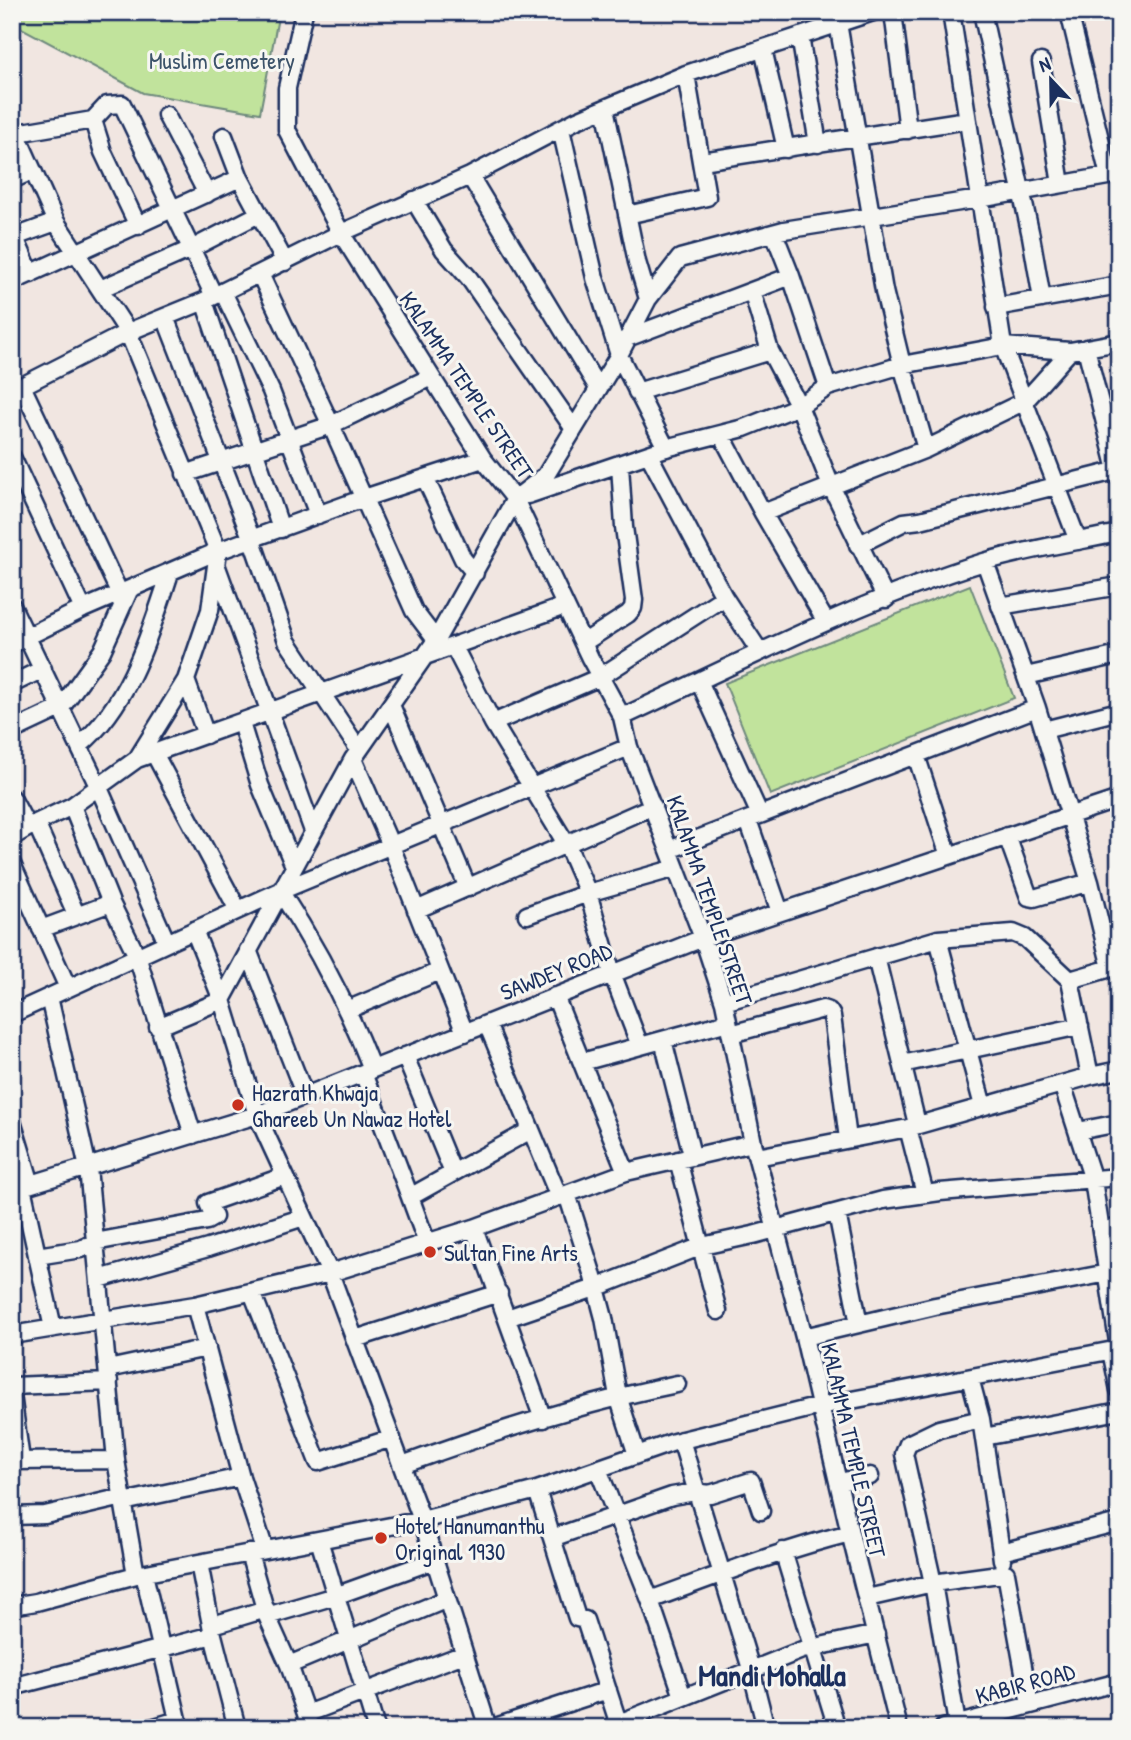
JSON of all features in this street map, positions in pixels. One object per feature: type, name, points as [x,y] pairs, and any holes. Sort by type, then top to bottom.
[{"type":"street","name":"KALAMMA TEMPLE STREET","points":[[304,12],[288,88],[287,130],[341,233],[483,459],[515,499],[583,643],[622,717],[629,747],[703,938],[724,1002],[755,1150],[804,1337],[899,1728]]},
{"type":"street","points":[[12,731],[61,708],[102,651],[125,593],[17,389],[128,332],[214,296],[341,233],[470,176],[606,108],[686,74],[873,12]]},
{"type":"street","points":[[893,12],[908,130]]},
{"type":"street","points":[[951,12],[1003,345],[1078,541]]},
{"type":"street","points":[[982,12],[1031,236],[1042,299]]},
{"type":"street","points":[[159,1027],[222,1000],[356,755],[425,658],[515,499],[546,475],[619,355],[648,299],[680,258],[774,233],[1114,175],[1069,12]]},
{"type":"street","points":[[838,23],[870,217],[902,365],[926,449]]},
{"type":"street","points":[[800,36],[818,144]]},
{"type":"street","points":[[763,48],[786,149]]},
{"type":"street","points":[[1041,62],[1060,184]]},
{"type":"street","points":[[627,215],[707,197],[686,74]]},
{"type":"street","points":[[313,831],[217,558],[128,332],[56,222],[14,129],[93,120],[107,106],[122,104],[214,296],[271,391],[318,515]]},
{"type":"street","points":[[606,108],[637,262],[648,299]]},
{"type":"street","points":[[166,115],[207,194]]},
{"type":"street","points":[[93,120],[103,152],[138,226]]},
{"type":"street","points":[[702,161],[967,120]]},
{"type":"street","points":[[561,129],[594,278],[619,355],[666,449]]},
{"type":"street","points":[[224,136],[240,178],[285,262]]},
{"type":"street","points":[[12,180],[32,171]]},
{"type":"street","points":[[470,176],[598,388]]},
{"type":"street","points":[[12,282],[240,178]]},
{"type":"street","points":[[414,201],[444,250],[469,278],[573,429]]},
{"type":"street","points":[[100,289],[191,249],[259,214]]},
{"type":"street","points":[[31,274],[13,235],[56,222]]},
{"type":"street","points":[[774,233],[828,387]]},
{"type":"street","points":[[260,274],[414,611],[436,640]]},
{"type":"street","points":[[627,338],[791,276]]},
{"type":"street","points":[[996,307],[1119,285]]},
{"type":"street","points":[[752,290],[770,351],[799,405],[831,486],[886,599]]},
{"type":"street","points":[[214,296],[256,452],[281,529]]},
{"type":"street","points":[[165,317],[252,540],[287,641],[322,694],[356,755],[464,1033]]},
{"type":"street","points":[[515,499],[666,449],[744,428],[799,405],[828,387],[902,365],[1003,345],[1078,350],[1119,342]]},
{"type":"street","points":[[763,513],[926,449],[1025,401],[1078,350]]},
{"type":"street","points":[[858,545],[904,522],[1056,484],[1118,473],[1078,350]]},
{"type":"street","points":[[637,392],[770,351]]},
{"type":"street","points":[[185,474],[331,425],[431,377]]},
{"type":"street","points":[[721,434],[826,622]]},
{"type":"street","points":[[649,455],[724,597],[760,652]]},
{"type":"street","points":[[12,457],[83,609]]},
{"type":"street","points":[[19,641],[83,609],[170,573],[217,558],[252,540],[364,498],[483,459]]},
{"type":"street","points":[[583,643],[633,608],[620,465]]},
{"type":"street","points":[[425,478],[463,559],[475,573]]},
{"type":"street","points":[[622,717],[826,622],[985,562],[1119,533]]},
{"type":"street","points":[[137,760],[186,680],[211,610],[217,558]]},
{"type":"street","points":[[985,562],[1037,708],[1115,967],[1070,980]]},
{"type":"street","points":[[79,746],[96,732],[124,689],[149,635],[170,573]]},
{"type":"street","points":[[1000,606],[1119,586]]},
{"type":"street","points":[[493,723],[600,677],[724,597]]},
{"type":"street","points":[[12,606],[19,641],[43,669],[167,943]]},
{"type":"street","points":[[12,837],[72,806],[137,760],[565,606]]},
{"type":"street","points":[[454,647],[493,723],[567,845],[588,893],[612,973],[640,1046]]},
{"type":"street","points":[[1026,676],[1119,655]]},
{"type":"street","points":[[12,684],[43,669]]},
{"type":"street","points":[[186,680],[206,735]]},
{"type":"street","points":[[699,681],[754,817],[780,912]]},
{"type":"street","points":[[391,705],[468,888]]},
{"type":"street","points":[[669,850],[1037,708]]},
{"type":"street","points":[[1044,730],[1119,711]]},
{"type":"street","points":[[241,723],[260,785],[294,866]]},
{"type":"street","points":[[12,1014],[280,891],[629,747]]},
{"type":"street","points":[[154,753],[238,910]]},
{"type":"street","points":[[916,755],[949,856]]},
{"type":"street","points":[[12,798],[32,825],[76,915]]},
{"type":"street","name":"SAWDEY ROAD","points":[[22,1187],[257,1115],[703,938],[1119,799]]},
{"type":"street","points":[[72,806],[111,903],[136,956],[193,1135]]},
{"type":"street","points":[[416,910],[653,806]]},
{"type":"street","points":[[1007,836],[1027,895],[1030,897],[1090,882]]},
{"type":"street","points":[[12,864],[68,988]]},
{"type":"street","points":[[527,915],[588,893],[676,868]]},
{"type":"street","points":[[280,891],[304,927],[347,1010],[427,1243]]},
{"type":"street","points":[[41,929],[111,903]]},
{"type":"street","points":[[194,930],[222,1000],[257,1115],[330,1273],[392,1438],[422,1520],[490,1728],[608,1690]]},
{"type":"street","points":[[724,1002],[938,939],[1013,933],[1025,939],[1070,980],[1090,1076]]},
{"type":"street","points":[[938,939],[983,1106]]},
{"type":"street","points":[[248,950],[305,1096]]},
{"type":"street","points":[[876,957],[902,1064],[925,1194]]},
{"type":"street","points":[[347,1010],[440,971]]},
{"type":"street","points":[[555,996],[625,1172]]},
{"type":"street","points":[[49,997],[88,1168],[116,1460],[123,1500],[140,1575],[163,1649],[179,1724],[152,1728]]},
{"type":"street","points":[[582,1062],[663,1040],[823,1009],[829,1011],[832,1016],[848,1139]]},
{"type":"street","points":[[487,1024],[531,1129],[583,1238],[604,1318],[618,1396],[637,1455]]},
{"type":"street","points":[[902,1064],[1080,1026]]},
{"type":"street","points":[[663,1040],[702,1246],[718,1311]]},
{"type":"street","points":[[405,1056],[453,1173]]},
{"type":"street","points":[[12,1335],[195,1306],[330,1273],[474,1228],[625,1172],[685,1158],[848,1139],[913,1126],[1119,1070]]},
{"type":"street","points":[[1062,1084],[1093,1180],[1108,1273],[1119,1389]]},
{"type":"street","points":[[12,1121],[22,1187],[53,1328]]},
{"type":"street","points":[[1077,1131],[1119,1123]]},
{"type":"street","points":[[410,1197],[531,1129]]},
{"type":"street","points":[[37,1256],[207,1221],[214,1217],[208,1203],[285,1176]]},
{"type":"street","points":[[507,1318],[595,1288],[702,1246],[883,1200],[1119,1177]]},
{"type":"street","points":[[837,1213],[859,1324]]},
{"type":"street","points":[[99,1279],[304,1217]]},
{"type":"street","points":[[474,1228],[543,1419]]},
{"type":"street","points":[[1101,1230],[1119,1228]]},
{"type":"street","points":[[804,1337],[935,1306],[1108,1273]]},
{"type":"street","points":[[252,1293],[318,1462],[392,1438]]},
{"type":"street","points":[[355,1339],[499,1293]]},
{"type":"street","points":[[195,1306],[241,1477],[267,1613],[289,1665],[308,1721],[366,1690],[464,1654]]},
{"type":"street","points":[[12,1386],[109,1376],[207,1348]]},
{"type":"street","points":[[12,1606],[140,1575],[422,1520],[537,1490],[681,1440],[820,1406],[1116,1349]]},
{"type":"street","points":[[970,1378],[981,1419],[1000,1552],[1030,1705]]},
{"type":"street","points":[[402,1465],[493,1432],[618,1396],[677,1384]]},
{"type":"street","points":[[12,1395],[17,1460],[116,1460]]},
{"type":"street","points":[[984,1437],[1119,1411]]},
{"type":"street","points":[[950,1726],[933,1583],[904,1454],[908,1444],[939,1429],[981,1419]]},
{"type":"street","points":[[681,1440],[751,1669],[766,1728]]},
{"type":"street","points":[[598,1469],[650,1600],[683,1697]]},
{"type":"street","points":[[838,1482],[870,1476]]},
{"type":"street","points":[[12,1516],[45,1515],[241,1477]]},
{"type":"street","points":[[552,1538],[672,1496],[695,1492],[710,1494],[751,1481],[761,1511]]},
{"type":"street","points":[[537,1490],[578,1618],[585,1620],[619,1726],[751,1669],[814,1648],[876,1634]]},
{"type":"street","points":[[1000,1552],[1119,1522]]},
{"type":"street","points":[[650,1600],[783,1551],[850,1533]]},
{"type":"street","points":[[319,1540],[376,1728]]},
{"type":"street","points":[[783,1551],[837,1728]]},
{"type":"street","points":[[12,1687],[163,1649],[267,1613],[335,1596],[435,1560]]},
{"type":"street","points":[[199,1563],[237,1728]]},
{"type":"street","points":[[867,1598],[933,1583],[1006,1573]]},
{"type":"street","points":[[289,1665],[447,1599]]},
{"type":"street","name":"KABIR ROAD","points":[[950,1726],[1119,1682]]},
{"type":"green space","name":"Muslim Cemetery","points":[[12,12],[279,12],[260,113],[143,93],[12,23]]},
{"type":"green space","points":[[970,585],[1014,698],[770,795],[725,683]]},
{"type":"place","name":"Hazrath Khwaja Ghareeb Un Nawaz Hotel","points":[[238,1105]]},
{"type":"place","name":"Sultan Fine Arts","points":[[430,1252]]},
{"type":"place","name":"Hotel Hanumanthu Original 1930","points":[[381,1538]]},
{"type":"district","name":"Mandi Mohalla","points":[[772,1675]]}]
